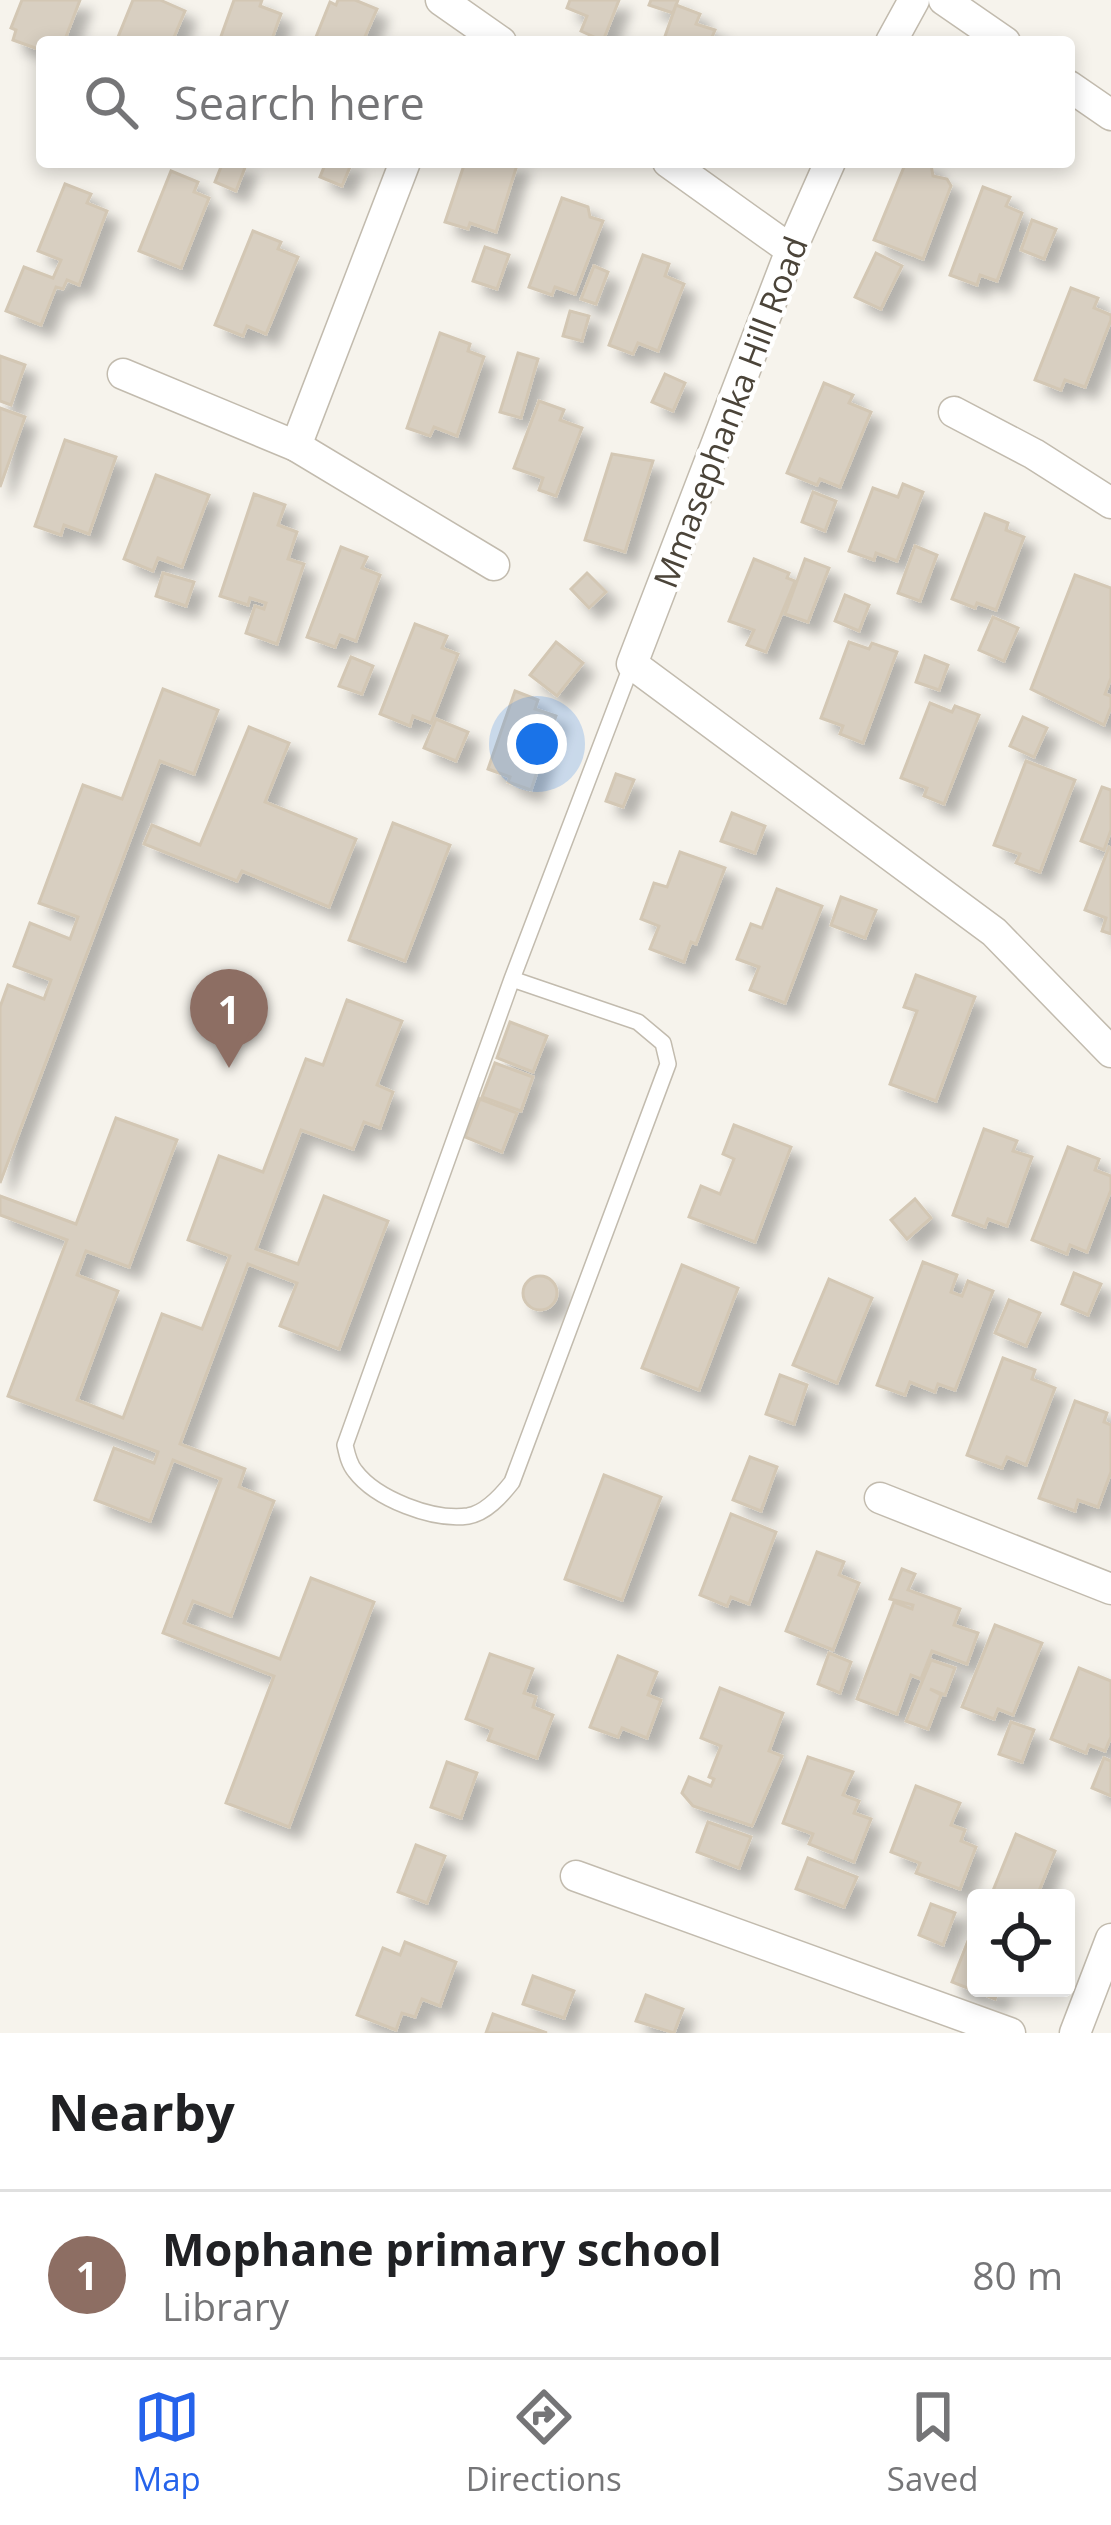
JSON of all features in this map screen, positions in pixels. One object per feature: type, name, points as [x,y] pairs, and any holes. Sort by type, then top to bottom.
[{"type":"street","points":[[894,36],[914,0]]},
{"type":"street","points":[[944,0],[996,36]]},
{"type":"street","points":[[451,19],[488,36]]},
{"type":"street","points":[[1075,90],[1111,116]]},
{"type":"street","points":[[296,446],[403,168]]},
{"type":"street","points":[[676,168],[791,250]]},
{"type":"street","name":"Mmasephanka Hill Road","points":[[632,664],[791,250],[827,168]]},
{"type":"street","points":[[123,374],[296,446],[494,565]]},
{"type":"street","points":[[954,412],[1034,454],[1111,503]]},
{"type":"street","points":[[632,664],[994,932],[1111,1052]]},
{"type":"street","points":[[880,1498],[1111,1589]]},
{"type":"street","points":[[576,1876],[1010,2033]]},
{"type":"street","points":[[1075,2033],[1111,1939]]},
{"type":"lane","points":[[512,979],[638,1022],[663,1043],[668,1064],[512,1482],[497,1501],[472,1516],[442,1516],[375,1491],[351,1468],[345,1445],[512,979],[632,664]]},
{"type":"building","points":[[22,0],[80,0],[66,36],[36,36],[36,48],[13,40],[16,30],[11,28]]},
{"type":"building","points":[[133,0],[160,0],[185,11],[175,36],[118,36]]},
{"type":"building","points":[[234,0],[262,0],[260,6],[281,14],[273,36],[221,36]]},
{"type":"building","points":[[338,0],[355,0],[377,9],[365,36],[316,36],[330,2],[336,5]]},
{"type":"building","points":[[570,0],[619,0],[605,36],[581,31],[587,16],[567,8]]},
{"type":"building","points":[[651,0],[678,0],[673,13],[649,5]]},
{"type":"building","points":[[676,5],[700,14],[696,24],[715,30],[712,36],[665,36]]},
{"type":"building","points":[[221,168],[245,168],[236,191],[215,182]]},
{"type":"building","points":[[324,168],[350,168],[342,186],[320,177]]},
{"type":"building","points":[[463,168],[516,168],[496,232],[470,223],[468,229],[445,222]]},
{"type":"building","points":[[904,168],[932,168],[933,176],[947,179],[951,186],[923,259],[874,240]]},
{"type":"building","points":[[171,171],[198,182],[194,192],[209,198],[181,268],[139,251]]},
{"type":"building","points":[[65,184],[91,194],[87,203],[107,211],[79,285],[67,280],[63,289],[56,287],[41,325],[6,311],[24,267],[53,278],[61,260],[38,251]]},
{"type":"building","points":[[983,187],[1010,197],[1006,206],[1022,213],[997,281],[980,275],[977,285],[950,275]]},
{"type":"building","points":[[562,198],[588,207],[590,217],[603,221],[575,294],[555,287],[552,295],[529,287]]},
{"type":"building","points":[[1032,220],[1056,229],[1044,259],[1021,250]]},
{"type":"building","points":[[253,231],[281,242],[278,249],[298,257],[266,334],[247,326],[243,336],[215,325]]},
{"type":"building","points":[[485,247],[509,255],[497,289],[473,281]]},
{"type":"building","points":[[876,253],[902,266],[881,309],[855,297]]},
{"type":"building","points":[[643,255],[669,264],[665,276],[684,284],[658,351],[638,343],[633,354],[609,345]]},
{"type":"building","points":[[594,266],[608,272],[596,304],[581,299]]},
{"type":"building","points":[[1071,288],[1098,298],[1094,308],[1111,315],[1111,320],[1085,387],[1065,380],[1061,390],[1035,380]]},
{"type":"building","points":[[570,311],[589,316],[582,341],[563,336]]},
{"type":"building","points":[[440,333],[470,344],[468,351],[484,357],[457,436],[434,427],[430,436],[407,428]]},
{"type":"building","points":[[518,353],[538,359],[521,418],[500,412]]},
{"type":"building","points":[[0,356],[25,365],[11,405],[0,401]]},
{"type":"building","points":[[665,374],[685,383],[673,411],[652,402]]},
{"type":"building","points":[[824,383],[853,395],[849,403],[871,412],[840,487],[820,479],[817,485],[787,473]]},
{"type":"building","points":[[539,401],[564,410],[560,420],[582,428],[556,496],[539,490],[543,478],[514,468]]},
{"type":"building","points":[[0,408],[25,417],[0,487]]},
{"type":"building","points":[[65,440],[116,457],[89,534],[64,525],[61,535],[35,526]]},
{"type":"building","points":[[612,454],[653,461],[625,552],[585,540]]},
{"type":"building","points":[[156,475],[209,495],[182,567],[158,558],[153,571],[124,559]]},
{"type":"building","points":[[903,484],[923,492],[897,561],[876,553],[874,560],[849,551],[873,488],[898,497]]},
{"type":"building","points":[[813,492],[836,501],[825,531],[802,522]]},
{"type":"building","points":[[254,494],[285,505],[278,525],[297,532],[288,559],[304,564],[277,644],[246,633],[255,606],[264,609],[266,603],[250,598],[248,605],[220,596]]},
{"type":"building","points":[[985,514],[1008,523],[1006,530],[1024,537],[996,610],[952,599]]},
{"type":"building","points":[[915,546],[937,555],[920,601],[898,593]]},
{"type":"building","points":[[341,547],[367,557],[362,568],[380,575],[356,641],[340,635],[335,647],[307,637]]},
{"type":"building","points":[[754,559],[789,573],[787,578],[795,581],[766,652],[747,645],[754,630],[729,621]]},
{"type":"building","points":[[805,559],[829,568],[808,622],[785,614]]},
{"type":"building","points":[[163,573],[194,582],[186,606],[156,596]]},
{"type":"building","points":[[587,573],[606,592],[589,608],[571,589]]},
{"type":"building","points":[[1075,575],[1111,588],[1111,678],[1105,694],[1111,696],[1111,707],[1104,725],[1031,689]]},
{"type":"building","points":[[845,595],[869,605],[859,631],[835,621]]},
{"type":"building","points":[[993,617],[1018,628],[1004,661],[979,650]]},
{"type":"building","points":[[415,624],[447,636],[442,648],[458,654],[431,723],[413,716],[410,726],[380,714]]},
{"type":"building","points":[[556,642],[583,663],[557,696],[530,675]]},
{"type":"building","points":[[849,642],[869,649],[872,643],[897,652],[863,743],[840,734],[843,726],[821,718]]},
{"type":"building","points":[[925,656],[948,665],[939,690],[916,682]]},
{"type":"building","points":[[351,657],[373,666],[362,694],[339,686]]},
{"type":"building","points":[[163,689],[218,710],[194,774],[160,761],[0,1183],[0,1007],[8,985],[44,999],[51,980],[14,966],[30,923],[70,939],[78,917],[39,903],[83,785],[122,799]]},
{"type":"building","points":[[515,691],[538,700],[535,709],[556,716],[531,790],[488,769]]},
{"type":"building","points":[[930,703],[979,715],[944,804],[924,796],[927,788],[901,778]]},
{"type":"building","points":[[1023,717],[1047,728],[1034,757],[1010,746]]},
{"type":"building","points":[[436,719],[468,732],[456,761],[424,748]]},
{"type":"building","points":[[249,727],[289,743],[265,802],[356,839],[329,907],[242,871],[237,881],[144,844],[152,825],[200,845]]},
{"type":"building","points":[[1026,761],[1075,780],[1040,872],[1016,863],[1020,854],[994,845]]},
{"type":"building","points":[[616,774],[634,780],[623,807],[606,801]]},
{"type":"building","points":[[1102,787],[1111,790],[1111,830],[1104,850],[1081,841]]},
{"type":"building","points":[[732,813],[765,826],[755,853],[721,841]]},
{"type":"building","points":[[393,823],[450,845],[405,961],[349,940]]},
{"type":"building","points":[[1109,847],[1111,934],[1102,931],[1106,918],[1085,910]]},
{"type":"building","points":[[680,852],[725,868],[696,944],[691,942],[684,962],[650,949],[659,926],[641,919],[654,883],[667,887]]},
{"type":"building","points":[[777,889],[822,906],[785,1003],[750,990],[759,967],[737,959],[751,924],[762,928]]},
{"type":"building","points":[[841,897],[876,910],[865,938],[831,925]]},
{"type":"building","points":[[916,975],[975,997],[936,1101],[890,1084],[917,1011],[904,1007]]},
{"type":"building","points":[[347,1000],[402,1021],[377,1085],[393,1092],[380,1128],[364,1122],[353,1149],[301,1130],[256,1249],[298,1264],[324,1196],[388,1221],[339,1349],[280,1326],[297,1283],[248,1264],[180,1444],[245,1469],[239,1487],[274,1501],[231,1616],[193,1601],[184,1623],[280,1659],[311,1578],[374,1602],[289,1827],[226,1803],[274,1676],[163,1633],[221,1479],[173,1460],[150,1521],[95,1500],[114,1448],[154,1463],[158,1452],[8,1396],[67,1240],[0,1215],[0,1196],[76,1224],[116,1118],[177,1140],[129,1267],[86,1251],[77,1275],[118,1291],[77,1400],[123,1418],[162,1314],[202,1329],[230,1256],[188,1240],[219,1156],[263,1172],[306,1059],[323,1065]]},
{"type":"building","points":[[510,1022],[547,1036],[533,1072],[497,1058]]},
{"type":"building","points":[[495,1063],[533,1077],[521,1111],[482,1097]]},
{"type":"building","points":[[480,1099],[517,1113],[502,1152],[465,1137]]},
{"type":"building","points":[[734,1125],[791,1147],[755,1242],[689,1217],[701,1186],[720,1194],[734,1159],[723,1154]]},
{"type":"building","points":[[984,1129],[1017,1141],[1013,1151],[1032,1157],[1007,1226],[988,1219],[985,1227],[953,1215]]},
{"type":"building","points":[[1068,1147],[1099,1159],[1095,1170],[1111,1176],[1111,1190],[1087,1252],[1070,1245],[1067,1254],[1032,1240]]},
{"type":"building","points":[[915,1199],[931,1218],[907,1239],[891,1220]]},
{"type":"building","points":[[923,1262],[957,1275],[951,1292],[962,1296],[968,1281],[993,1291],[955,1390],[938,1384],[935,1392],[910,1382],[905,1395],[877,1385]]},
{"type":"building","points":[[682,1265],[738,1288],[699,1390],[642,1368]]},
{"type":"building","points":[[1074,1273],[1101,1284],[1088,1315],[1062,1304]]},
{"type":"building","points":[[540,1276],[552,1281],[557,1293],[552,1305],[540,1310],[528,1305],[523,1293],[528,1281]]},
{"type":"building","points":[[829,1279],[872,1298],[837,1383],[793,1365]]},
{"type":"building","points":[[1009,1300],[1040,1313],[1026,1346],[995,1333]]},
{"type":"building","points":[[1003,1358],[1035,1370],[1032,1379],[1055,1388],[1026,1465],[1007,1457],[1002,1468],[967,1455]]},
{"type":"building","points":[[780,1375],[807,1385],[794,1424],[766,1414]]},
{"type":"building","points":[[1075,1401],[1107,1413],[1104,1422],[1111,1425],[1111,1472],[1098,1507],[1078,1500],[1075,1511],[1039,1498]]},
{"type":"building","points":[[750,1457],[777,1467],[761,1511],[733,1500]]},
{"type":"building","points":[[604,1475],[661,1497],[622,1600],[565,1579]]},
{"type":"building","points":[[731,1514],[776,1532],[749,1604],[731,1597],[727,1606],[700,1595]]},
{"type":"building","points":[[817,1552],[844,1562],[839,1575],[859,1583],[833,1650],[786,1631]]},
{"type":"building","points":[[902,1569],[915,1574],[908,1590],[960,1609],[954,1625],[978,1633],[967,1664],[932,1651],[921,1679],[911,1675],[897,1714],[857,1699],[894,1602],[912,1609],[913,1605],[890,1599]]},
{"type":"building","points":[[995,1625],[1042,1643],[1013,1715],[998,1709],[994,1719],[962,1707]]},
{"type":"building","points":[[829,1653],[851,1662],[840,1693],[818,1684]]},
{"type":"building","points":[[490,1654],[533,1669],[524,1693],[536,1697],[533,1707],[553,1715],[537,1758],[488,1740],[492,1729],[466,1719]]},
{"type":"building","points":[[618,1656],[657,1672],[648,1695],[661,1700],[647,1738],[622,1728],[618,1737],[590,1727]]},
{"type":"building","points":[[931,1660],[955,1668],[945,1695],[930,1689],[941,1695],[928,1729],[906,1721]]},
{"type":"building","points":[[1079,1668],[1111,1681],[1111,1737],[1105,1751],[1089,1745],[1086,1753],[1051,1739]]},
{"type":"building","points":[[720,1688],[783,1713],[769,1751],[782,1756],[752,1826],[693,1806],[682,1793],[689,1777],[711,1786],[714,1779],[709,1777],[721,1746],[701,1738]]},
{"type":"building","points":[[1011,1722],[1034,1730],[1022,1762],[999,1754]]},
{"type":"building","points":[[808,1757],[853,1772],[843,1795],[859,1801],[854,1813],[871,1819],[854,1862],[809,1844],[813,1834],[783,1823]]},
{"type":"building","points":[[1104,1758],[1111,1761],[1111,1796],[1092,1788]]},
{"type":"building","points":[[447,1762],[477,1773],[461,1818],[431,1807]]},
{"type":"building","points":[[916,1786],[960,1803],[951,1825],[965,1830],[961,1841],[976,1847],[960,1889],[916,1873],[920,1863],[891,1852]]},
{"type":"building","points":[[708,1822],[751,1837],[739,1868],[697,1852]]},
{"type":"building","points":[[1016,1834],[1055,1851],[1040,1889],[994,1889]]},
{"type":"building","points":[[416,1845],[445,1856],[427,1903],[398,1892]]},
{"type":"building","points":[[808,1858],[857,1877],[844,1907],[796,1889]]},
{"type":"building","points":[[931,1904],[955,1913],[943,1945],[919,1935]]},
{"type":"building","points":[[405,1942],[456,1962],[440,2006],[422,1999],[415,2017],[402,2013],[396,2030],[357,2015],[383,1948],[400,1955]]},
{"type":"building","points":[[967,1943],[967,1988],[952,1982]]},
{"type":"building","points":[[533,1976],[574,1991],[564,2018],[523,2004]]},
{"type":"building","points":[[646,1995],[683,2009],[674,2033],[636,2021]]},
{"type":"building","points":[[493,2014],[547,2033],[486,2033]]},
{"type":"place","name":"Mophane primary school","points":[[229,1068]]}]
